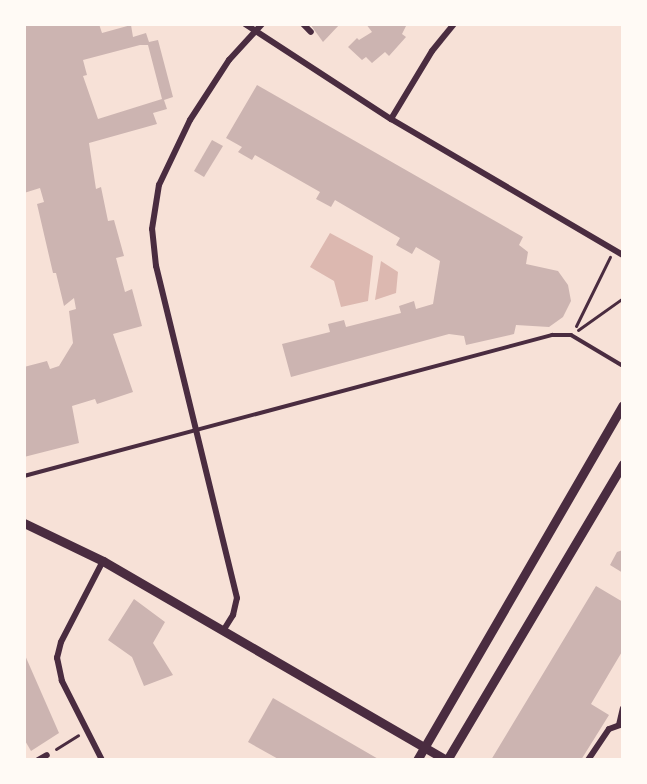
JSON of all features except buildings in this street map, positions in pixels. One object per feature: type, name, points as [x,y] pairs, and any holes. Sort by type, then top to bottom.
[{"type":"street","points":[[244,24],[254,33],[392,119],[623,255]]},
{"type":"street","points":[[223,631],[233,615],[237,598],[156,266],[152,229],[156,198],[166,166],[190,120],[229,60],[262,24]]},
{"type":"street","points":[[303,24],[311,32]]},
{"type":"street","points":[[392,119],[432,51],[454,24]]},
{"type":"street","points":[[417,760],[623,405]]},
{"type":"street","points":[[24,523],[103,561],[447,760],[623,464]]},
{"type":"street","points":[[102,760],[62,681],[57,658],[61,642],[103,561]]},
{"type":"street","points":[[588,760],[603,736],[621,724],[623,708]]},
{"type":"street","points":[[38,760],[47,755]]},
{"type":"lane","points":[[24,476],[546,337],[571,335],[623,366]]},
{"type":"path","points":[[571,335],[614,250]]},
{"type":"path","points":[[571,335],[623,298]]},
{"type":"path","points":[[54,750],[76,736]]},
{"type":"shaded area","points":[[330,233],[373,256],[368,301],[341,307],[334,281],[310,267]]},
{"type":"shaded area","points":[[381,261],[398,272],[396,293],[375,300]]}]
